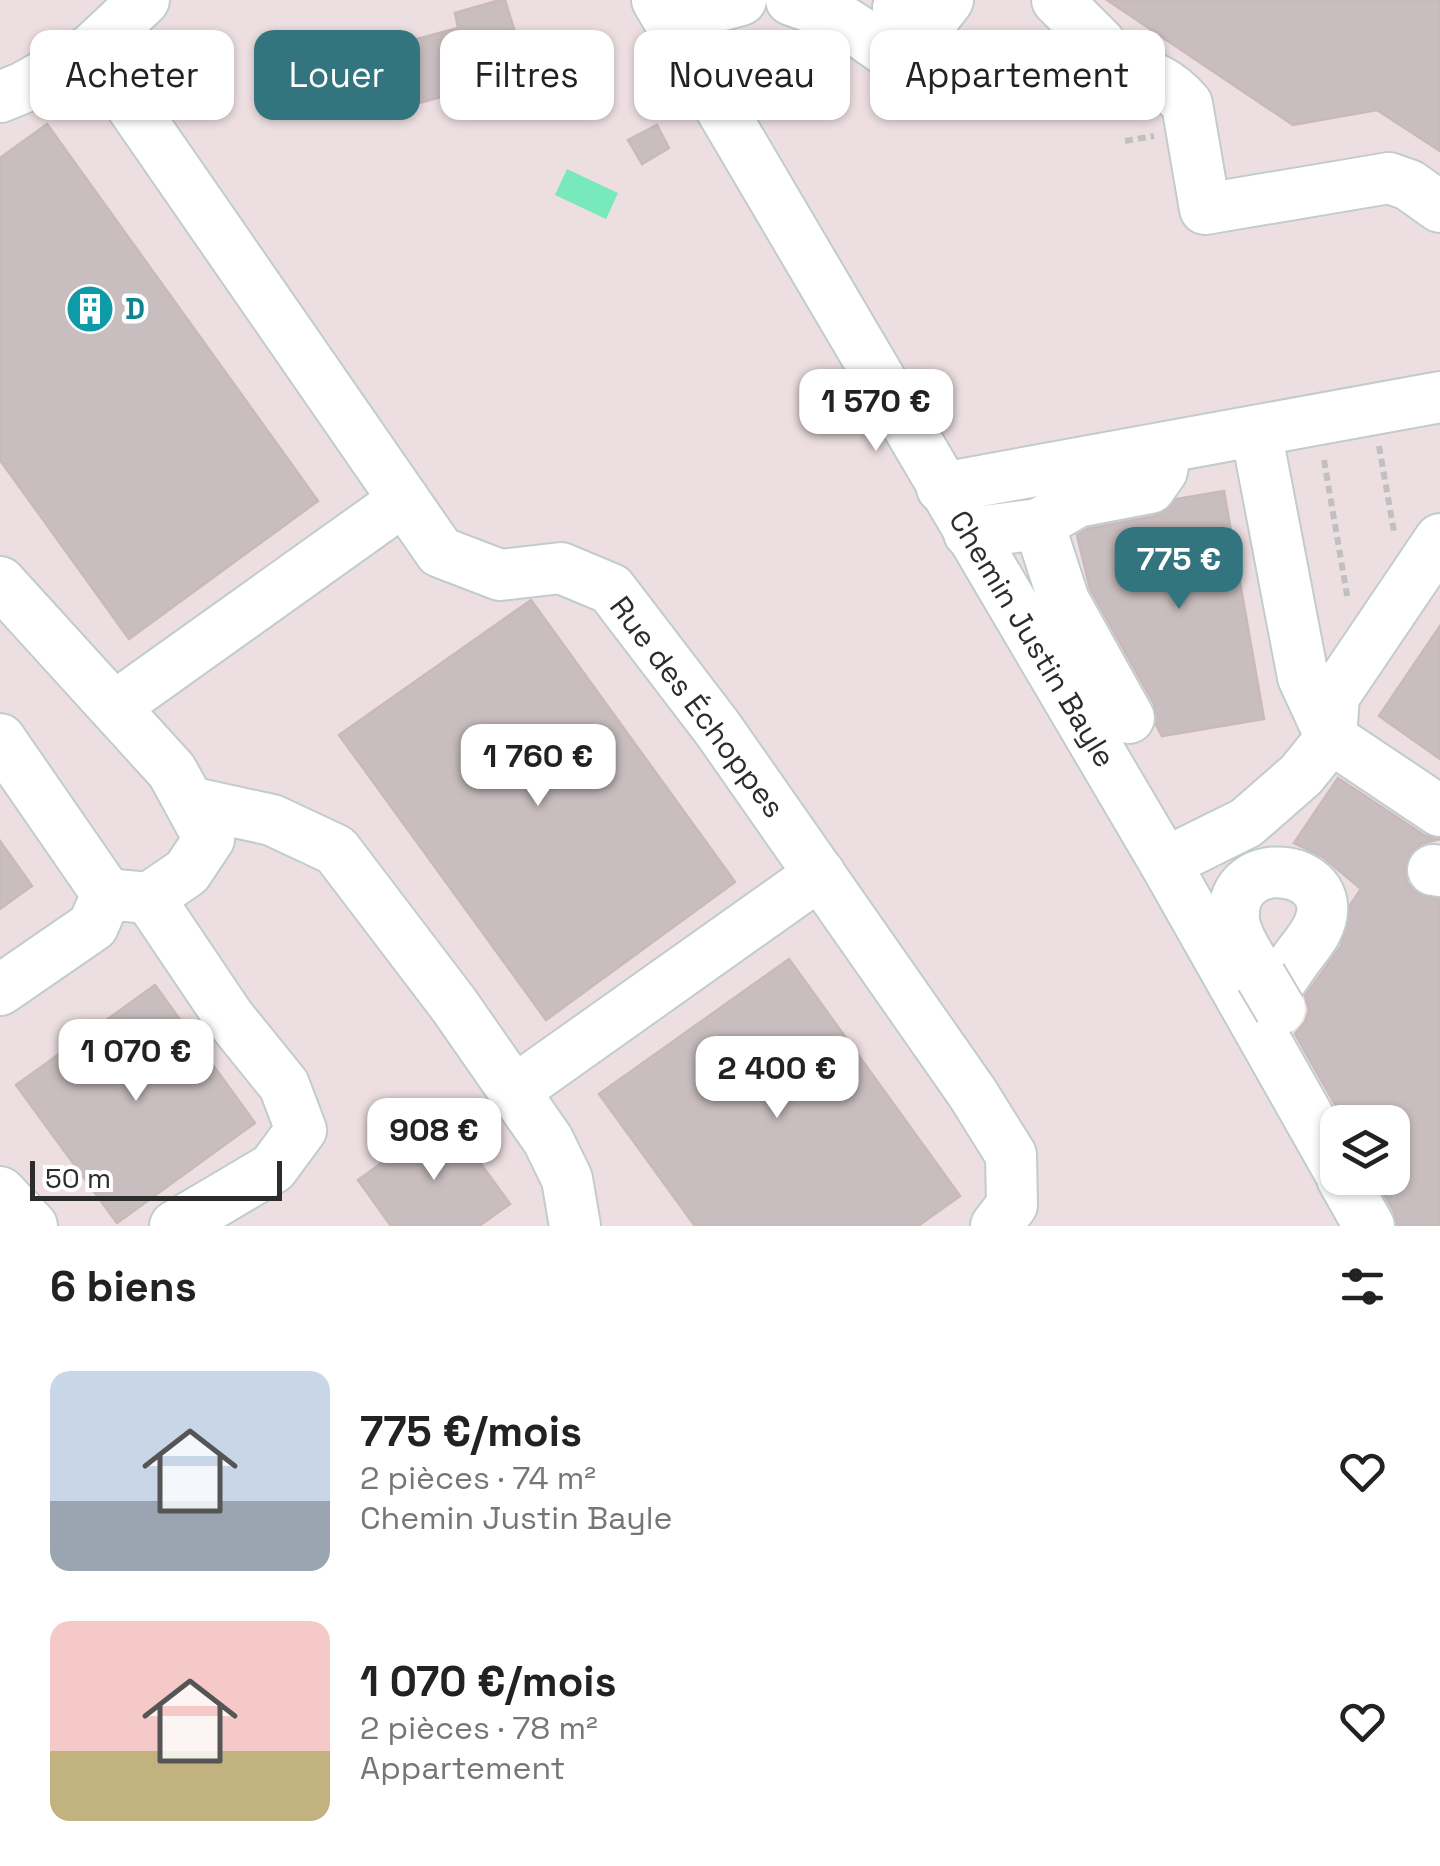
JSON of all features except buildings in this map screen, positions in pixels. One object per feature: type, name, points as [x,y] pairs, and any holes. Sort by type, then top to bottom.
[{"type":"street","points":[[0,96],[22,88],[97,28],[144,0]]},
{"type":"street","points":[[663,10],[741,0]]},
{"type":"street","points":[[791,0],[838,18],[870,39]]},
{"type":"street","points":[[901,0],[898,8],[902,13],[925,25],[948,0]]},
{"type":"street","points":[[1057,0],[1088,30]]},
{"type":"street","name":"Chemin Justin Bayle","points":[[663,10],[1165,863],[1261,996],[1318,1105]]},
{"type":"street","name":"Rue des Échoppes","points":[[97,28],[440,552],[500,575],[561,568],[611,589],[718,728],[1011,1154],[1012,1205],[996,1226]]},
{"type":"street","points":[[1165,86],[1187,104],[1205,210],[1389,178],[1409,184],[1440,207]]},
{"type":"street","points":[[942,488],[1440,397]]},
{"type":"street","points":[[1256,432],[1303,677],[1331,738],[1440,811]]},
{"type":"street","points":[[969,534],[1040,524],[1077,502],[1150,488],[1162,471],[1166,448]]},
{"type":"street","points":[[114,706],[404,500]]},
{"type":"street","points":[[1040,524],[1064,601],[1129,718]]},
{"type":"street","points":[[1165,863],[1246,823],[1302,775],[1331,738],[1334,696],[1418,544]]},
{"type":"street","points":[[0,582],[172,771],[209,839],[188,872],[128,896],[94,926],[0,990]]},
{"type":"street","points":[[0,740],[284,1085],[301,1130],[273,1168],[175,1226]]},
{"type":"street","points":[[189,802],[272,820],[336,850],[454,1005],[548,1140],[567,1179],[575,1226]]},
{"type":"street","points":[[514,1092],[820,874]]},
{"type":"street","points":[[0,1192],[32,1226]]},
{"type":"street","points":[[1352,1195],[1369,1226]]},
{"type":"street","points":[[1381,1195],[1398,1226]]},
{"type":"path","points":[[1379,444],[1418,544]]},
{"type":"path","points":[[1323,454],[1348,602],[1354,608]]},
{"type":"shaded area","points":[[567,169],[618,193],[606,219],[555,195]]},
{"type":"place","name":"D","points":[[90,309]]}]
